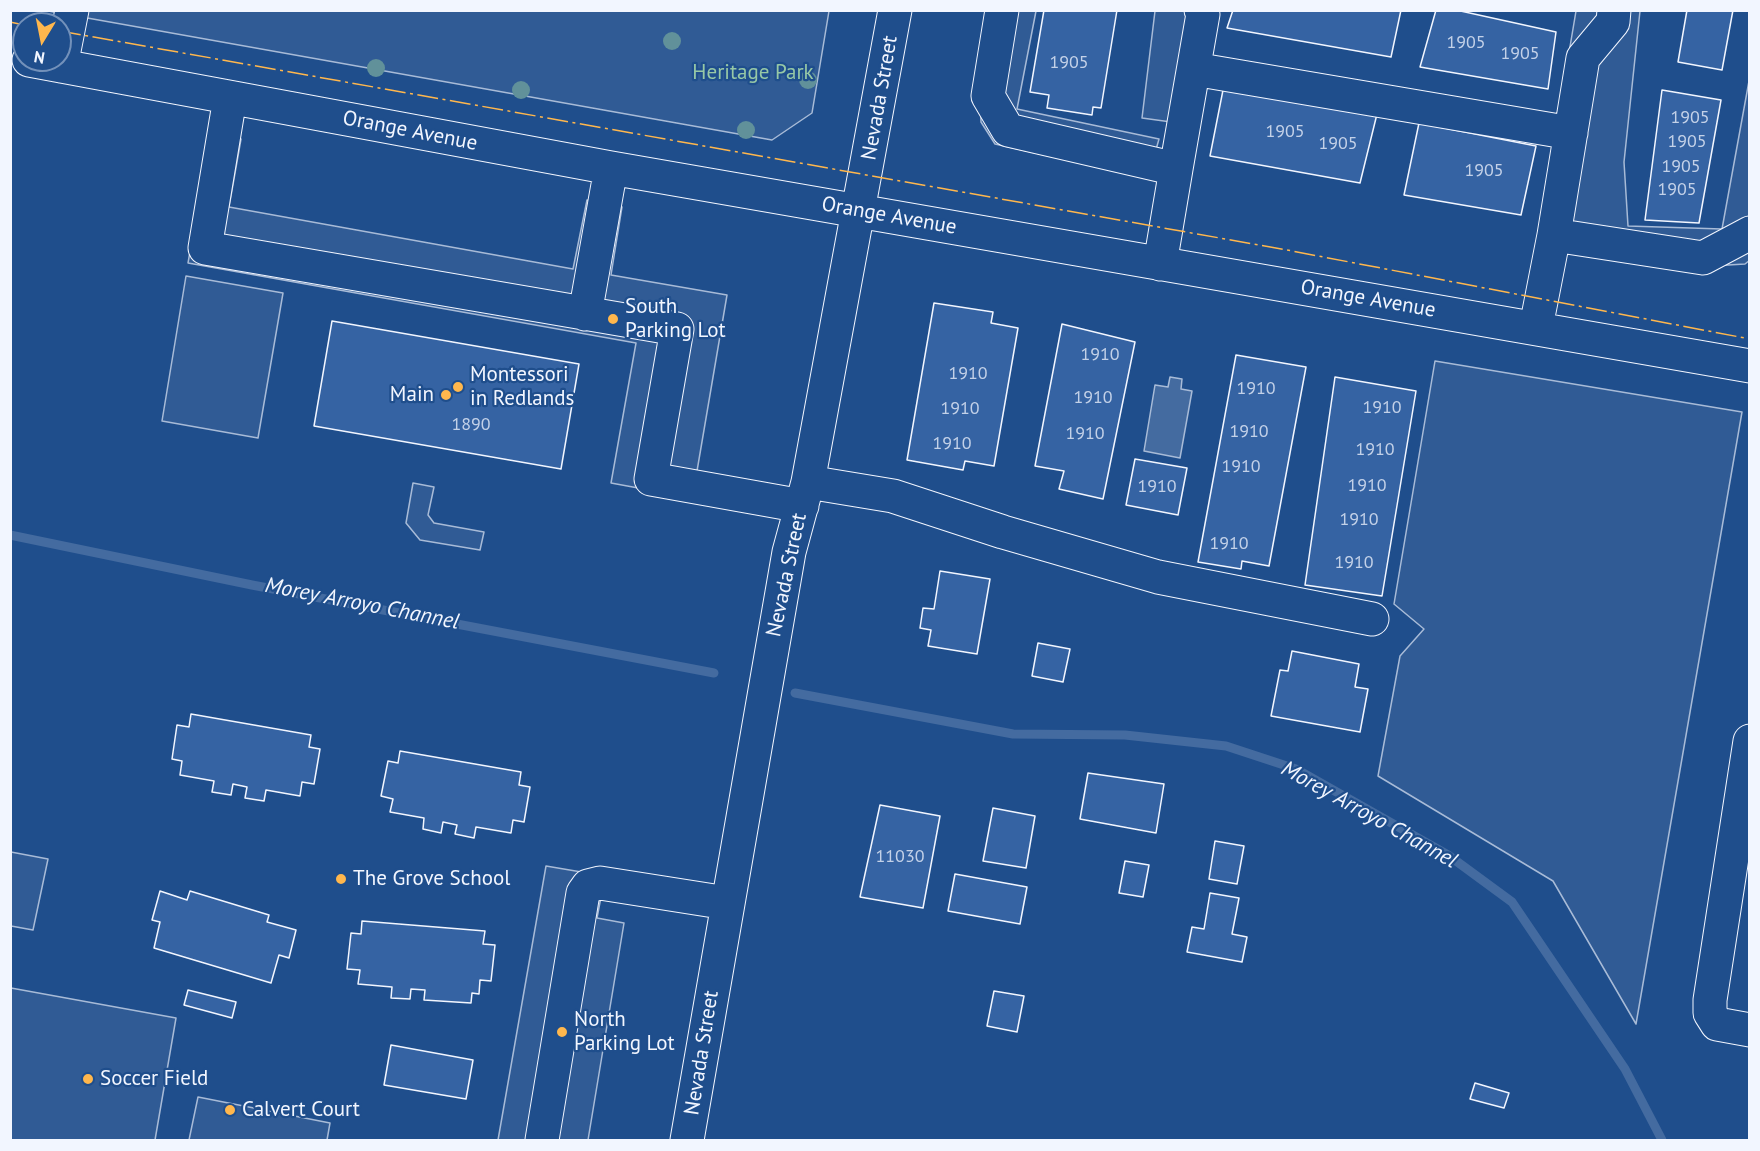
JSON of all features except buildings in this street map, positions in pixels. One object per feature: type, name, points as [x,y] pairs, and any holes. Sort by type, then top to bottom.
[{"type":"street","name":"Nevada Street","points":[[687,1140],[789,552],[805,494],[860,211],[895,10]]},
{"type":"street","points":[[1002,10],[988,96],[1008,130],[1176,169]]},
{"type":"street","points":[[1160,264],[1203,14],[1201,10]]},
{"type":"street","points":[[1536,327],[1554,235],[1582,58],[1613,22],[1614,10]]},
{"type":"street","name":"Orange Avenue","points":[[72,68],[611,168],[1536,327],[1749,366]]},
{"type":"street","points":[[1194,69],[1570,133]]},
{"type":"street","points":[[231,98],[205,248],[677,329],[651,479],[805,494],[893,496],[1003,532],[1158,577],[1372,619]]},
{"type":"street","points":[[585,314],[611,168]]},
{"type":"street","points":[[1554,235],[1703,258],[1749,233]]},
{"type":"street","points":[[1749,741],[1736,922],[1710,1013],[1717,1024],[1749,1029]]},
{"type":"street","points":[[542,1140],[583,893],[588,886],[600,883],[727,903]]},
{"type":"shaded area","name":"Heritage Park","points":[[48,11],[829,11],[812,113],[772,140],[72,15],[72,12]]},
{"type":"shaded area","points":[[992,11],[1036,11],[1017,109],[1159,139],[1148,178],[995,144],[981,122],[980,89]]},
{"type":"shaded area","points":[[1155,11],[1215,11],[1193,125],[1142,118]]},
{"type":"shaded area","points":[[1576,11],[1640,11],[1624,162],[1628,226],[1722,229],[1749,81],[1750,260],[1745,264],[1678,268],[1537,243]]},
{"type":"shaded area","name":"South Parking Lot","points":[[211,134],[241,139],[229,207],[573,269],[587,200],[622,207],[611,275],[727,295],[697,471],[660,492],[611,483],[636,343],[188,263]]},
{"type":"shaded area","points":[[186,276],[283,293],[258,438],[162,421]]},
{"type":"shaded area","points":[[1435,361],[1742,412],[1636,1024],[1553,881],[1378,776],[1400,656],[1424,629],[1394,604]]},
{"type":"shaded area","points":[[1170,377],[1182,379],[1181,389],[1192,391],[1180,458],[1144,451],[1155,385],[1168,387]]},
{"type":"shaded area","points":[[413,483],[434,487],[428,515],[434,523],[484,532],[480,550],[420,540],[406,523]]},
{"type":"shaded area","points":[[11,852],[48,859],[33,930],[11,926]]},
{"type":"shaded area","name":"North Parking Lot","points":[[546,866],[605,876],[597,918],[624,923],[588,1140],[498,1140]]},
{"type":"shaded area","name":"Soccer Field","points":[[11,988],[176,1018],[155,1140],[11,1140]]},
{"type":"shaded area","name":"Calvert Court","points":[[198,1097],[330,1123],[327,1140],[189,1140]]},
{"type":"waterway","name":"Morey Arroyo Channel","points":[[10,535],[252,585],[714,673]]},
{"type":"waterway","name":"Morey Arroyo Channel","points":[[795,693],[1013,734],[1125,735],[1226,746],[1296,769],[1448,855],[1512,902],[1625,1069],[1662,1140]]},
{"type":"power","points":[[72,33],[1287,250],[1750,339]]},
{"type":"place","name":"South Parking Lot","points":[[613,319]]},
{"type":"place","name":"Montessori in Redlands","points":[[458,387]]},
{"type":"place","name":"Main","points":[[446,395]]},
{"type":"place","name":"The Grove School","points":[[341,879]]},
{"type":"place","name":"North Parking Lot","points":[[562,1032]]},
{"type":"place","name":"Soccer Field","points":[[88,1079]]},
{"type":"place","name":"Calvert Court","points":[[230,1110]]}]
